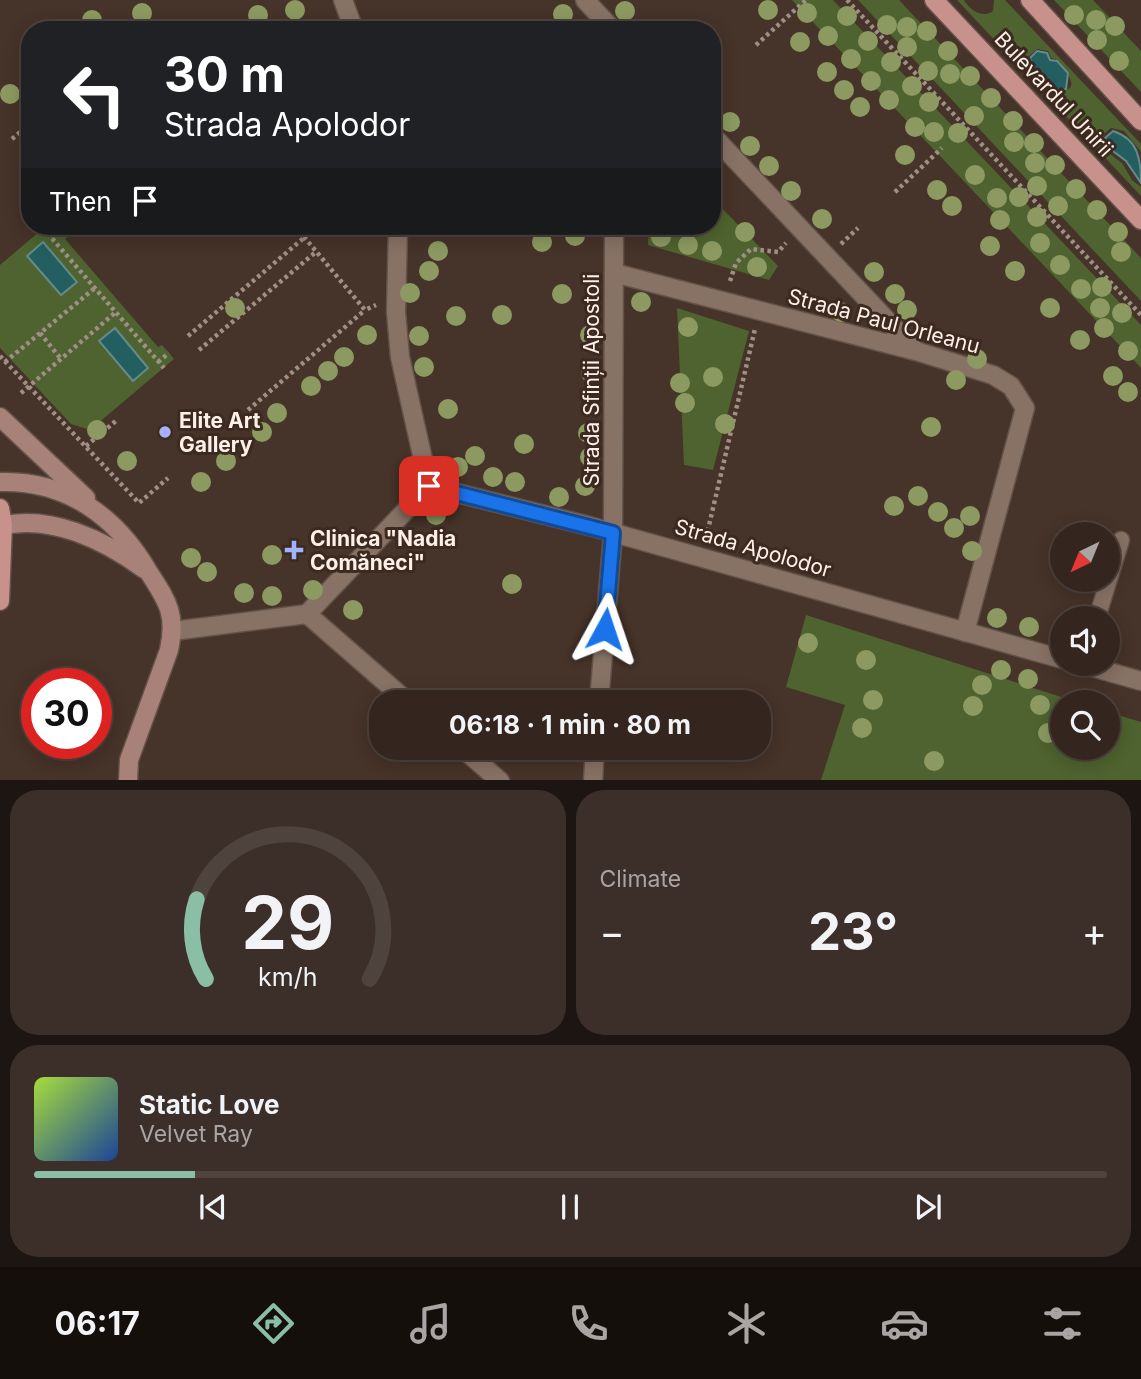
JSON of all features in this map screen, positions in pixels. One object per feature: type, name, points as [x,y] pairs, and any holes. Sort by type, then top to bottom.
[{"type":"main road","name":"Bulevardul Unirii","points":[[934,0],[1141,220]]},
{"type":"main road","points":[[1030,0],[1141,121]]},
{"type":"main road","points":[[0,417],[99,510],[137,551],[168,605],[173,631],[129,760],[128,780]]},
{"type":"main road","points":[[0,482],[41,486],[99,510]]},
{"type":"main road","points":[[0,601],[1,519],[35,523],[81,534],[121,553],[150,573]]},
{"type":"street","points":[[343,0],[351,21]]},
{"type":"street","points":[[585,0],[605,21]]},
{"type":"street","points":[[721,145],[916,351]]},
{"type":"street","points":[[173,631],[307,614],[429,486],[400,357],[396,295],[398,235]]},
{"type":"street","name":"Strada Sfinții Apostoli","points":[[600,690],[613,533],[614,235]]},
{"type":"street","name":"Strada Paul Orleanu","points":[[614,273],[916,351],[993,375],[1011,386],[1026,408],[965,632]]},
{"type":"street","name":"Strada Apolodor","points":[[429,486],[613,533],[1050,656]]},
{"type":"street","points":[[307,614],[394,690]]},
{"type":"street","points":[[1120,675],[1141,681]]},
{"type":"street","points":[[476,760],[500,780]]},
{"type":"street","points":[[593,780],[594,760]]},
{"type":"lane","points":[[1101,606],[1121,540]]},
{"type":"path","points":[[756,45],[806,0]]},
{"type":"path","points":[[847,0],[1141,315]]},
{"type":"path","points":[[12,139],[21,132]]},
{"type":"path","points":[[895,192],[942,148]]},
{"type":"path","points":[[723,302],[736,263],[742,256],[759,248],[778,252],[801,229]]},
{"type":"path","points":[[50,236],[164,368]]},
{"type":"path","points":[[188,336],[305,237],[365,310]]},
{"type":"path","points":[[199,350],[317,251]]},
{"type":"path","points":[[5,362],[94,288]]},
{"type":"path","points":[[248,410],[365,310],[396,295]]},
{"type":"path","points":[[705,541],[760,311]]},
{"type":"path","points":[[21,393],[116,312]]},
{"type":"path","points":[[40,333],[61,359]]},
{"type":"path","points":[[158,362],[169,353]]},
{"type":"path","points":[[0,356],[139,503],[168,478]]},
{"type":"path","points":[[86,446],[117,419]]},
{"type":"green space","points":[[792,0],[833,0],[1141,325],[1141,368]]},
{"type":"green space","points":[[858,0],[899,0],[1141,258],[1141,301]]},
{"type":"green space","points":[[957,0],[964,0],[973,10],[985,14],[993,11],[994,0],[1005,0],[1141,144],[1141,152],[1124,131],[1111,128],[1104,134],[1106,151],[1122,163],[1132,180],[1141,187],[1141,196]],"holes":[[[1037,49],[1048,51],[1070,79],[1071,86],[1067,89],[1060,90],[1051,86],[1041,80],[1033,70],[1028,57]]]},
{"type":"green space","points":[[1054,0],[1093,0],[1141,51],[1141,92]]},
{"type":"green space","points":[[721,207],[778,266],[769,280],[648,245],[649,235],[721,235]]},
{"type":"green space","points":[[35,235],[69,235],[65,239],[158,347],[162,345],[174,359],[90,430],[71,424],[0,348],[0,265]]},
{"type":"green space","points":[[677,308],[749,331],[713,470],[684,465]]},
{"type":"green space","points":[[806,615],[1050,693],[1050,760],[1120,760],[1120,716],[1141,722],[1141,780],[821,780],[845,705],[786,687]]},
{"type":"water","points":[[1037,51],[1047,53],[1050,60],[1057,61],[1068,73],[1066,89],[1049,85],[1039,70],[1033,68],[1030,58]]},
{"type":"water","points":[[1113,131],[1133,145],[1139,158],[1141,183],[1126,161],[1109,148],[1105,138]]},
{"type":"water","points":[[43,242],[77,282],[61,295],[27,256]]},
{"type":"water","points":[[115,328],[148,368],[133,381],[99,341]]},
{"type":"place","name":"Elite Art Gallery","points":[[165,432]]},
{"type":"place","name":"Clinica \"Nadia Comăneci\"","points":[[294,550]]},
{"type":"route","points":[[429,486],[613,533],[605,629]]}]
